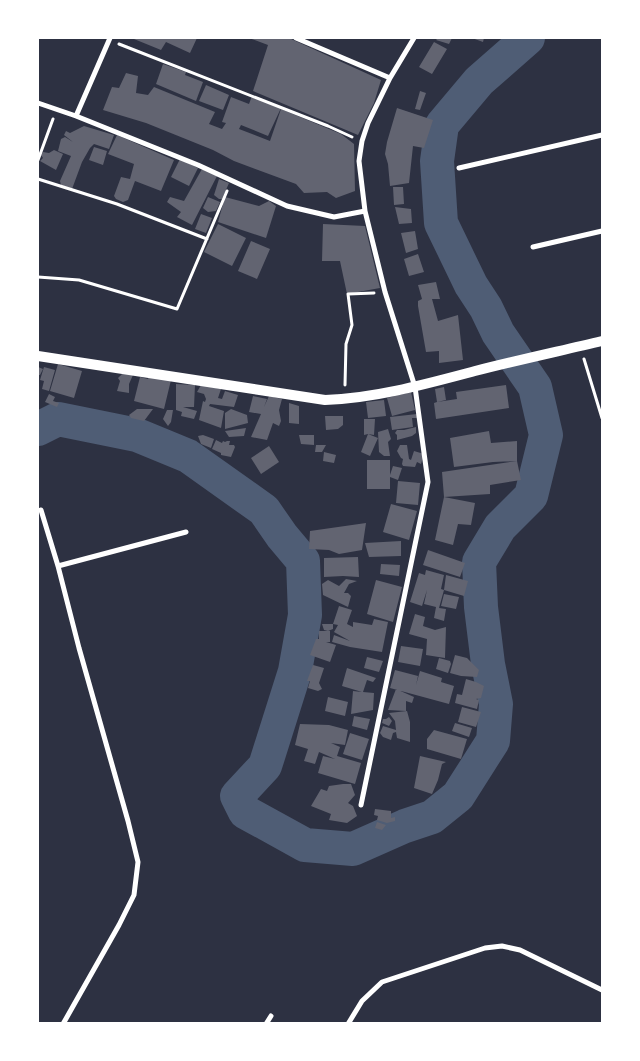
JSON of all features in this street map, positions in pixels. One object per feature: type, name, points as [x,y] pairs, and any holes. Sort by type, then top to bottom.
[{"type":"main road","points":[[38,356],[316,399],[345,398],[415,387],[526,358],[602,341]]},
{"type":"street","points":[[296,38],[390,78]]},
{"type":"street","points":[[361,805],[428,482],[415,387],[385,292],[364,211],[359,161],[362,141],[368,123],[390,78],[414,38]]},
{"type":"street","points":[[76,116],[109,39]]},
{"type":"street","points":[[38,103],[76,116],[198,165],[287,206],[334,217],[364,211]]},
{"type":"street","points":[[459,168],[602,135]]},
{"type":"street","points":[[533,247],[602,231]]},
{"type":"street","points":[[41,510],[58,566],[138,862],[134,895],[63,1023]]},
{"type":"street","points":[[58,566],[186,532]]},
{"type":"street","points":[[348,1024],[362,1001],[382,982],[485,948],[502,946],[520,950],[602,990]]},
{"type":"street","points":[[266,1024],[270,1016]]},
{"type":"path","points":[[109,39],[362,141]]},
{"type":"path","points":[[38,160],[56,110]]},
{"type":"path","points":[[38,179],[117,204],[206,238]]},
{"type":"path","points":[[38,277],[80,280],[177,309],[206,238],[233,182]]},
{"type":"path","points":[[345,398],[344,360],[346,344],[352,325],[348,294],[385,292]]},
{"type":"path","points":[[586,365],[602,418]]},
{"type":"building","points":[[134,38],[197,38],[190,53],[166,42],[161,50]]},
{"type":"building","points":[[249,38],[289,38],[381,80],[374,103],[358,135],[253,91],[268,45]]},
{"type":"building","points":[[438,38],[452,38],[449,44],[436,40]]},
{"type":"building","points":[[472,38],[484,38],[483,42]]},
{"type":"building","points":[[434,42],[447,49],[432,74],[419,67]]},
{"type":"building","points":[[163,64],[186,72],[185,75],[203,82],[196,101],[156,84]]},
{"type":"building","points":[[126,73],[138,76],[136,93],[148,95],[154,87],[215,112],[209,124],[222,129],[226,123],[222,122],[231,97],[249,104],[252,96],[281,108],[268,136],[241,125],[239,129],[270,141],[281,109],[341,134],[354,144],[355,191],[336,198],[327,192],[304,193],[296,184],[234,161],[213,150],[146,123],[103,110],[112,87],[119,88]]},
{"type":"building","points":[[206,85],[229,95],[223,110],[199,101]]},
{"type":"building","points":[[420,91],[426,93],[420,110],[415,109]]},
{"type":"building","points":[[397,108],[433,120],[424,148],[413,146],[409,183],[390,186],[385,154]]},
{"type":"building","points":[[84,126],[114,135],[109,149],[94,144],[90,148],[82,162],[72,189],[61,185],[60,181],[71,156],[58,151],[61,139],[65,137],[73,142],[64,135],[66,131],[70,133]]},
{"type":"building","points":[[117,135],[174,160],[161,191],[135,181],[128,200],[123,202],[116,199],[114,196],[121,177],[130,179],[134,164],[108,154]]},
{"type":"building","points":[[94,147],[107,151],[103,165],[89,160]]},
{"type":"building","points":[[54,150],[63,154],[56,170],[40,161],[43,158],[41,155],[43,152],[49,153]]},
{"type":"building","points":[[180,159],[198,168],[189,186],[171,177]]},
{"type":"building","points":[[202,169],[217,176],[192,225],[177,217],[181,212],[167,202],[170,197],[184,201]]},
{"type":"building","points":[[219,179],[229,183],[222,199],[214,195]]},
{"type":"building","points":[[393,187],[403,187],[404,204],[394,205]]},
{"type":"building","points":[[208,197],[220,202],[216,211],[208,212],[203,208]]},
{"type":"building","points":[[225,197],[259,206],[269,201],[276,206],[266,238],[218,222]]},
{"type":"building","points":[[395,207],[411,209],[412,223],[399,224]]},
{"type":"building","points":[[201,214],[212,218],[206,233],[195,229]]},
{"type":"building","points":[[218,224],[246,238],[232,266],[204,252]]},
{"type":"building","points":[[323,224],[365,226],[380,288],[347,294],[340,261],[322,261]]},
{"type":"building","points":[[415,231],[418,249],[406,253],[401,233]]},
{"type":"building","points":[[251,241],[270,249],[257,279],[238,271]]},
{"type":"building","points":[[418,254],[424,272],[409,276],[404,259]]},
{"type":"building","points":[[436,282],[440,299],[432,299],[438,321],[458,315],[463,360],[439,363],[439,351],[426,352],[418,306],[418,301],[422,299],[418,285]]},
{"type":"building","points":[[58,364],[82,371],[74,398],[50,391]]},
{"type":"building","points":[[38,367],[43,369],[40,375],[38,375]]},
{"type":"building","points":[[44,367],[55,370],[49,391],[42,389],[44,381],[40,380]]},
{"type":"building","points":[[123,373],[133,375],[129,384],[129,393],[117,391],[120,381],[118,378]]},
{"type":"building","points":[[149,374],[171,380],[164,409],[134,401],[140,377],[148,379]]},
{"type":"building","points":[[176,384],[195,385],[194,407],[183,407],[197,411],[194,419],[181,416],[182,412],[176,410]]},
{"type":"building","points":[[201,385],[221,389],[218,398],[222,399],[225,391],[238,395],[234,407],[210,404],[209,406],[224,411],[221,428],[199,420],[203,401],[205,402],[206,399],[204,394],[197,392]]},
{"type":"building","points":[[506,385],[509,408],[436,419],[434,403],[457,399],[456,392]]},
{"type":"building","points":[[444,387],[446,400],[437,402],[435,389]]},
{"type":"building","points":[[411,392],[415,410],[392,416],[387,398]]},
{"type":"building","points":[[49,394],[55,397],[53,401],[59,403],[57,407],[45,402]]},
{"type":"building","points":[[253,396],[267,399],[264,407],[269,396],[282,399],[279,410],[281,421],[279,426],[273,423],[267,440],[251,437],[261,414],[249,412]]},
{"type":"building","points":[[384,400],[386,416],[368,418],[366,402]]},
{"type":"building","points":[[289,403],[299,406],[299,424],[289,423]]},
{"type":"building","points":[[137,409],[153,409],[144,421],[131,418],[129,415]]},
{"type":"building","points":[[231,409],[247,415],[248,423],[225,429],[225,413]]},
{"type":"building","points":[[167,410],[173,410],[171,422],[168,426],[163,419]]},
{"type":"building","points":[[417,414],[417,418],[412,418],[413,427],[392,430],[390,417]]},
{"type":"building","points":[[325,416],[343,416],[343,425],[338,429],[326,430]]},
{"type":"building","points":[[364,419],[375,419],[374,435],[364,435]]},
{"type":"building","points":[[416,427],[416,433],[412,436],[397,440],[395,433],[397,430]]},
{"type":"building","points":[[246,428],[244,436],[229,437],[225,431]]},
{"type":"building","points":[[388,429],[391,439],[388,442],[390,456],[384,456],[379,452],[378,432]]},
{"type":"building","points":[[489,431],[491,443],[517,441],[517,461],[454,467],[450,438]]},
{"type":"building","points":[[368,434],[378,438],[370,456],[361,452]]},
{"type":"building","points":[[203,435],[214,439],[211,448],[201,444],[198,436]]},
{"type":"building","points":[[299,435],[314,435],[314,445],[301,444]]},
{"type":"building","points":[[216,440],[222,443],[223,441],[230,441],[229,445],[234,445],[231,457],[221,455],[221,453],[212,449]]},
{"type":"building","points":[[316,445],[326,445],[322,452],[315,452]]},
{"type":"building","points":[[400,445],[407,445],[409,459],[411,460],[414,451],[424,454],[421,464],[417,462],[415,467],[403,466],[403,459],[397,451]]},
{"type":"building","points":[[269,446],[279,462],[261,474],[251,458]]},
{"type":"building","points":[[324,452],[336,455],[334,463],[323,461]]},
{"type":"building","points":[[367,460],[390,460],[390,475],[393,466],[402,468],[398,480],[390,477],[390,489],[367,489]]},
{"type":"building","points":[[517,461],[521,480],[490,485],[490,494],[444,497],[442,472]]},
{"type":"building","points":[[398,481],[420,483],[418,505],[396,503]]},
{"type":"building","points":[[444,497],[475,503],[471,525],[458,524],[453,545],[435,540]]},
{"type":"building","points":[[391,504],[417,511],[409,540],[383,532]]},
{"type":"building","points":[[366,523],[362,550],[339,554],[329,550],[309,549],[310,531]]},
{"type":"building","points":[[401,541],[401,556],[369,557],[365,543]]},
{"type":"building","points":[[428,550],[465,563],[460,577],[423,565]]},
{"type":"building","points":[[358,557],[359,577],[324,577],[324,558]]},
{"type":"building","points":[[381,564],[400,565],[399,576],[380,574]]},
{"type":"building","points":[[426,570],[444,575],[441,589],[444,590],[439,608],[446,609],[444,621],[434,618],[436,607],[424,604],[427,590],[422,606],[410,602],[419,573],[425,575]]},
{"type":"building","points":[[446,575],[468,581],[464,596],[444,590]]},
{"type":"building","points":[[346,579],[357,581],[349,584],[344,593],[348,593],[351,596],[348,607],[323,595],[322,584],[328,580],[339,586]]},
{"type":"building","points":[[376,580],[402,587],[393,622],[367,614]]},
{"type":"building","points":[[444,594],[459,597],[456,609],[441,606]]},
{"type":"building","points":[[339,606],[352,610],[347,624],[353,627],[353,622],[372,625],[374,619],[388,622],[382,652],[332,642],[334,635],[350,641],[334,632],[338,625],[333,624]]},
{"type":"building","points":[[415,614],[425,617],[423,626],[435,630],[446,627],[445,658],[426,655],[427,639],[409,634]]},
{"type":"building","points":[[322,624],[333,624],[333,629],[324,630]]},
{"type":"building","points":[[319,631],[330,631],[330,642],[326,642],[336,645],[330,662],[310,655],[316,639],[319,639]]},
{"type":"building","points":[[401,646],[423,649],[420,666],[398,662]]},
{"type":"building","points":[[455,655],[467,658],[479,670],[477,677],[450,673]]},
{"type":"building","points":[[367,657],[383,661],[379,672],[364,668]]},
{"type":"building","points":[[439,658],[450,661],[448,673],[436,669]]},
{"type":"building","points":[[313,665],[324,668],[319,683],[322,689],[318,691],[308,688],[310,681],[307,681]]},
{"type":"building","points":[[347,668],[376,678],[373,682],[367,680],[363,692],[374,693],[373,710],[351,714],[353,691],[362,692],[342,686]]},
{"type":"building","points":[[395,670],[418,676],[416,685],[420,671],[442,678],[441,682],[454,686],[449,704],[390,688]]},
{"type":"building","points":[[466,679],[484,686],[481,698],[476,699],[479,700],[477,709],[455,703],[457,694],[462,695]]},
{"type":"building","points":[[396,689],[414,697],[412,703],[406,701],[406,711],[388,710]]},
{"type":"building","points":[[328,697],[348,702],[345,716],[325,711]]},
{"type":"building","points":[[462,707],[481,712],[476,727],[458,722]]},
{"type":"building","points":[[407,711],[410,722],[410,742],[397,738],[396,732],[393,733],[391,740],[383,737],[380,733],[383,726],[396,730],[395,721],[389,713]]},
{"type":"building","points":[[354,716],[370,719],[367,730],[352,726]]},
{"type":"building","points":[[389,717],[392,721],[389,726],[382,723],[383,719]]},
{"type":"building","points":[[455,723],[472,728],[469,737],[452,731]]},
{"type":"building","points":[[300,724],[329,725],[348,730],[345,745],[331,743],[340,747],[337,756],[361,763],[355,784],[318,773],[323,756],[335,759],[319,752],[315,764],[304,761],[308,749],[295,745]]},
{"type":"building","points":[[434,730],[467,739],[461,759],[427,749],[427,739]]},
{"type":"building","points":[[350,733],[369,739],[362,760],[343,754]]},
{"type":"building","points":[[420,756],[446,762],[442,764],[432,794],[414,788]]},
{"type":"building","points":[[351,784],[355,795],[348,803],[353,806],[357,816],[347,823],[329,820],[331,814],[311,806],[321,789],[327,791],[329,786]]},
{"type":"building","points":[[375,809],[391,811],[391,818],[395,817],[395,821],[387,823],[377,820],[378,816],[374,815]]},
{"type":"building","points":[[377,822],[386,825],[382,830],[375,828]]},
{"type":"waterway","points":[[38,429],[58,419],[137,435],[188,456],[264,510],[303,561],[305,615],[295,671],[265,766],[237,796],[245,812],[305,845],[353,849],[405,826],[432,817],[458,796],[493,741],[496,704],[488,664],[481,607],[479,562],[500,527],[531,496],[546,435],[535,387],[498,333],[486,308],[471,285],[441,223],[437,161],[442,125],[479,81],[528,38]]}]
